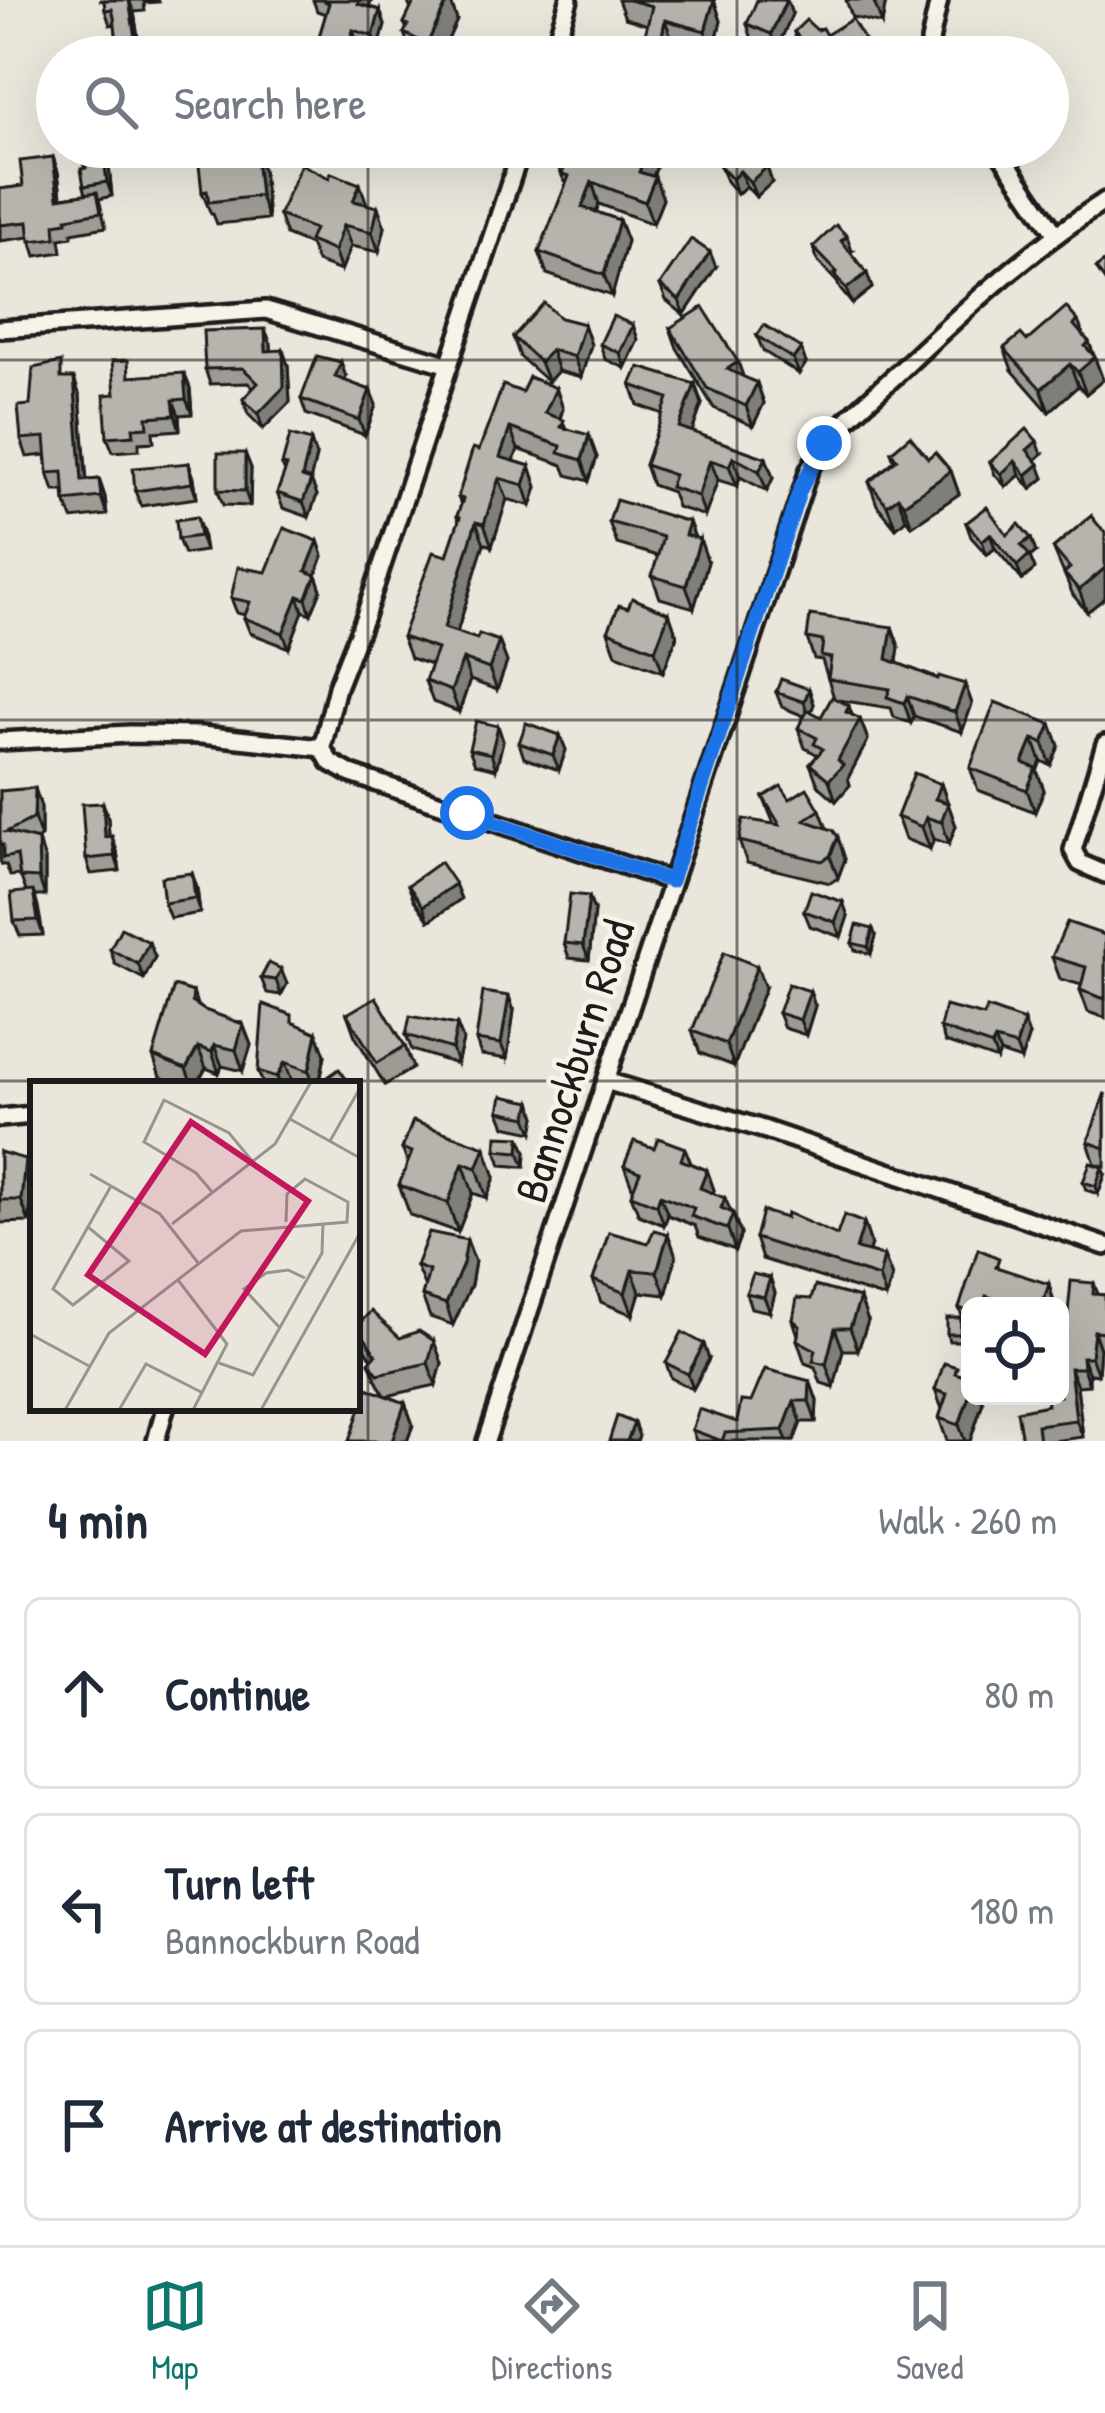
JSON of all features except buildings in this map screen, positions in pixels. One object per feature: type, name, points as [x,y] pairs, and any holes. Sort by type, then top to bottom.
[{"type":"street","points":[[558,36],[569,0]]},
{"type":"street","points":[[931,36],[939,0]]},
{"type":"street","points":[[515,168],[337,687],[322,748],[330,762],[351,774],[671,881]]},
{"type":"street","points":[[1011,168],[1055,233]]},
{"type":"street","name":"Bannockburn Road","points":[[486,1441],[800,490],[817,454],[941,332],[1055,233],[1105,202]]},
{"type":"street","points":[[0,329],[266,310],[449,364]]},
{"type":"street","points":[[0,742],[201,735],[322,748]]},
{"type":"street","points":[[1105,744],[1073,850],[1083,866],[1105,874]]},
{"type":"street","points":[[606,1081],[766,1130],[1105,1246]]},
{"type":"street","points":[[0,1118],[30,1115]]},
{"type":"street","points":[[156,1441],[164,1411]]},
{"type":"route","points":[[467,813],[671,881],[800,490],[824,443]]}]
